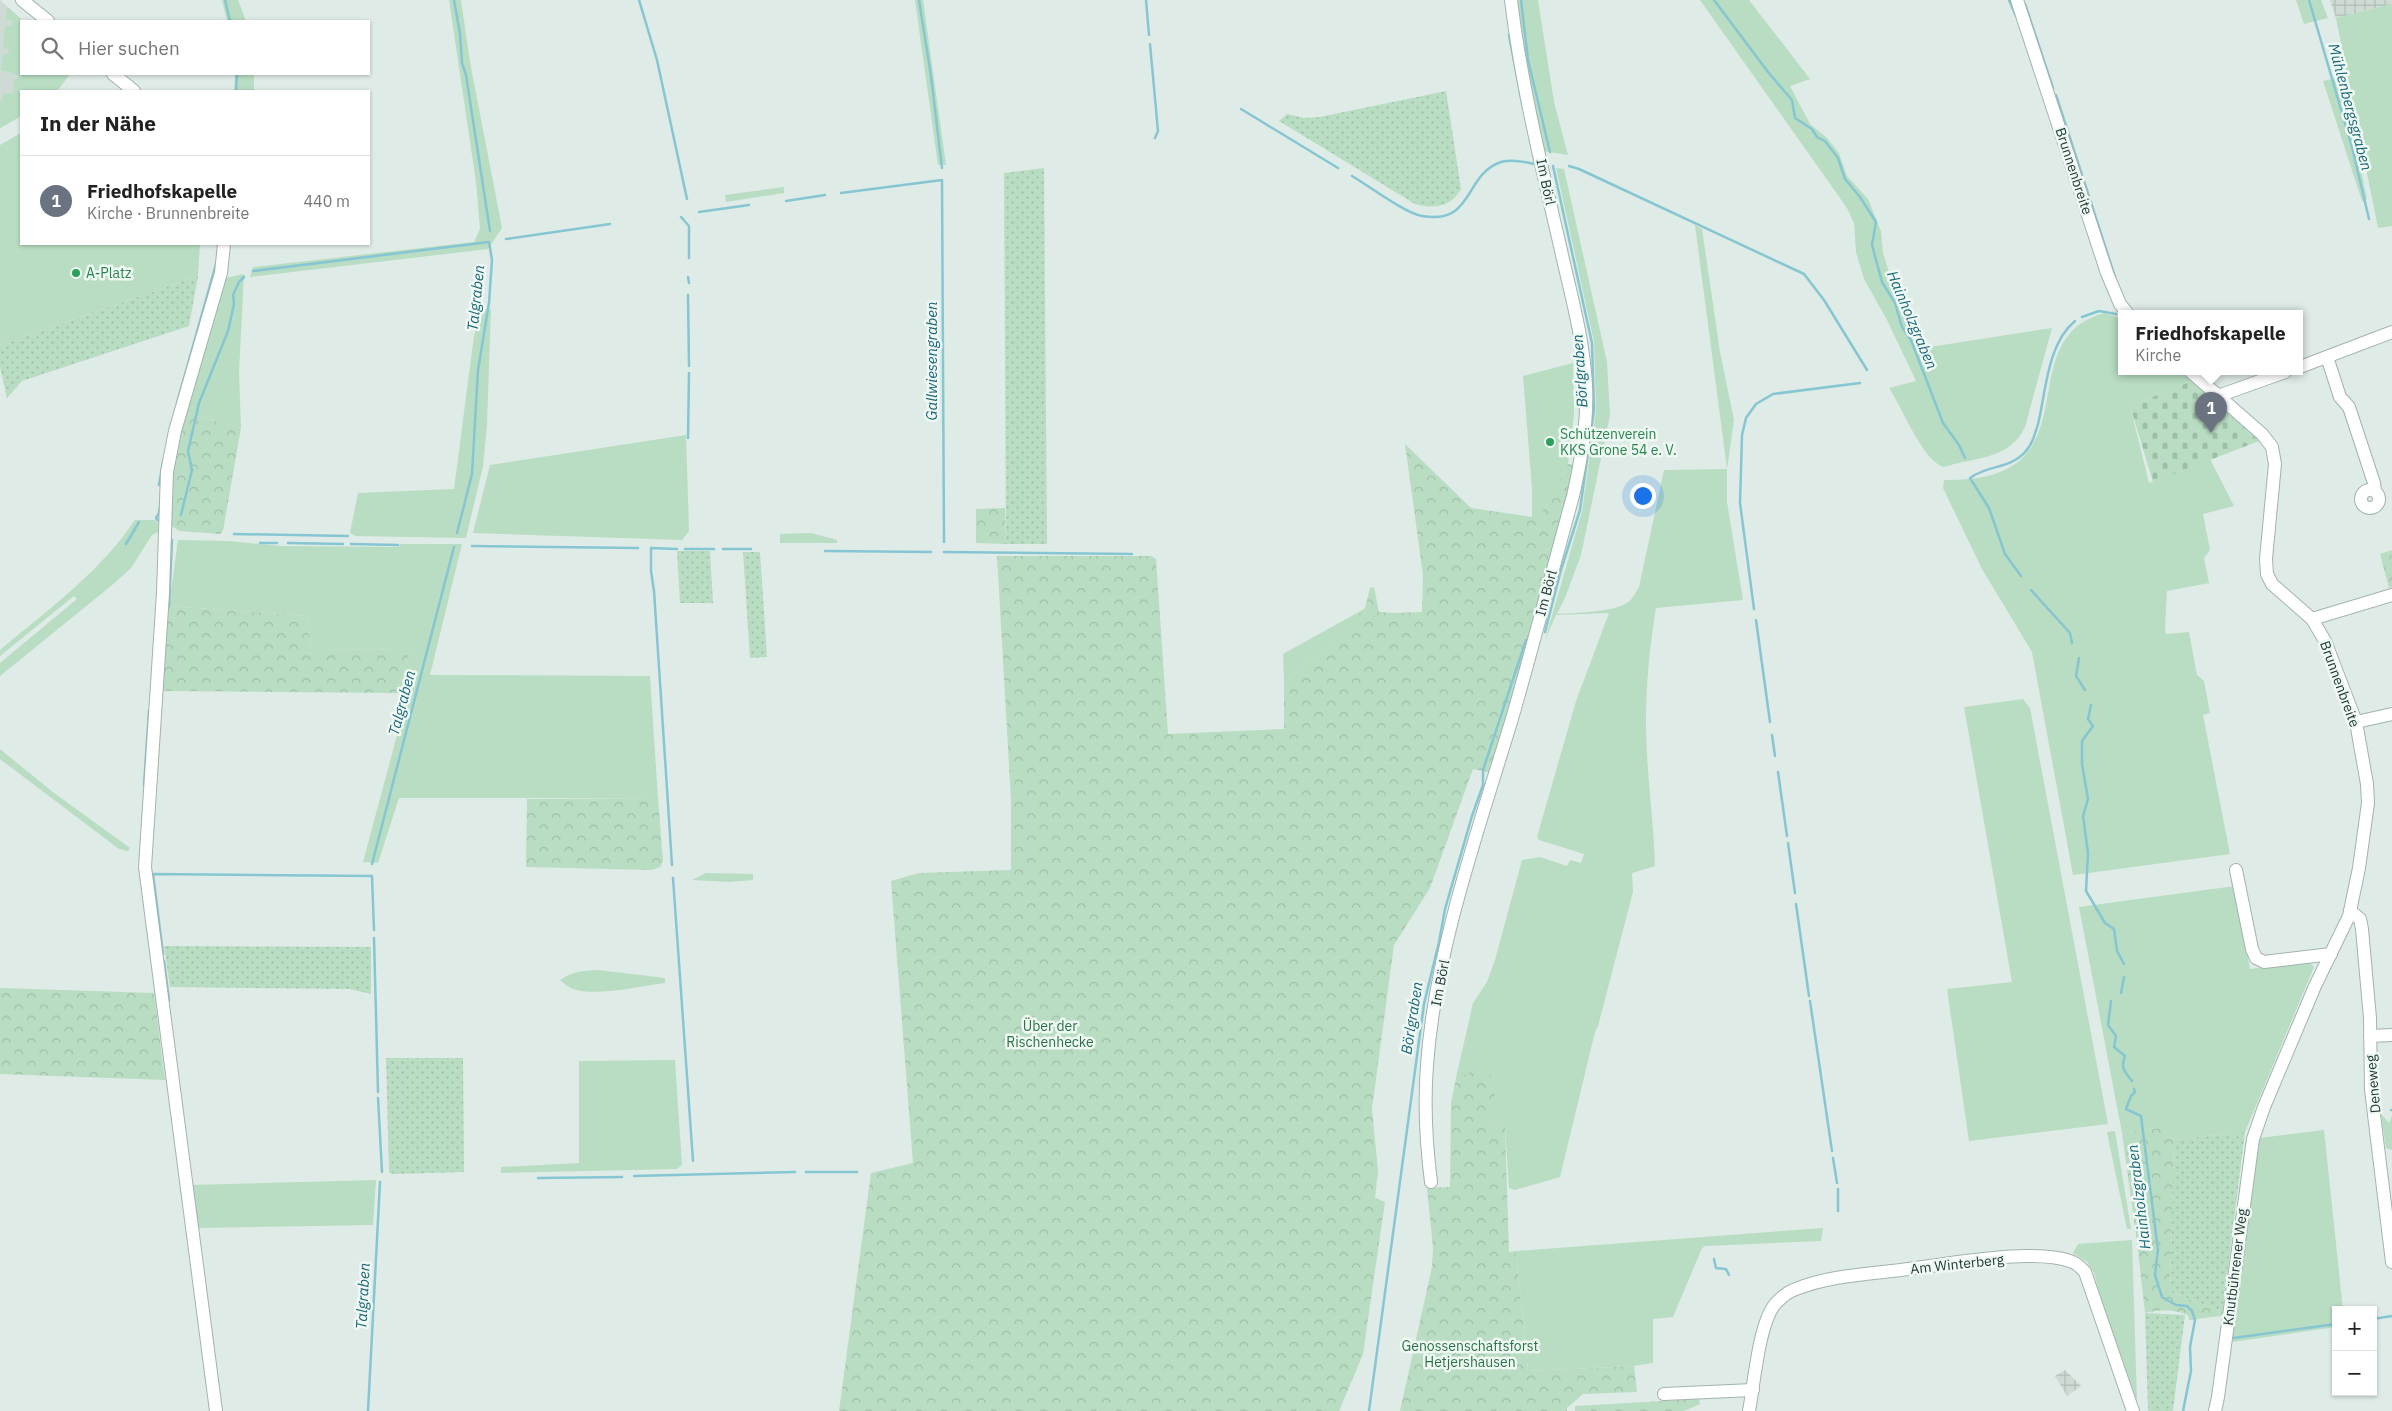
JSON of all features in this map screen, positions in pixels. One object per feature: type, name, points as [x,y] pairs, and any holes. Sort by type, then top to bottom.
[{"type":"street","points":[[22,0],[47,20]]},
{"type":"street","name":"Im Börl","points":[[1430,1182],[1427,1149],[1426,1084],[1439,985],[1459,898],[1518,697],[1573,496],[1580,466],[1586,404],[1584,366],[1577,324],[1529,103],[1511,0]]},
{"type":"street","name":"Brunnenbreite","points":[[2017,0],[2110,282],[2125,310]]},
{"type":"street","points":[[114,75],[133,90]]},
{"type":"street","points":[[216,1411],[145,867],[162,593],[167,472],[175,431],[221,273],[224,245]]},
{"type":"street","points":[[2303,365],[2392,332]]},
{"type":"street","points":[[2327,356],[2340,397],[2349,407],[2375,492]]},
{"type":"street","name":"Brunnenbreite","points":[[2194,375],[2262,434],[2272,447],[2275,477],[2267,551],[2267,574],[2272,584],[2312,619],[2325,641],[2356,722],[2368,784],[2368,804],[2350,911],[2315,986],[2257,1123]]},
{"type":"street","points":[[2218,396],[2278,375]]},
{"type":"street","points":[[2312,619],[2392,595]]},
{"type":"street","points":[[2356,722],[2392,714]]},
{"type":"street","points":[[2236,870],[2252,949],[2256,958],[2264,962],[2331,954]]},
{"type":"street","name":"Deneweg","points":[[2350,911],[2360,919],[2362,929],[2370,1036],[2371,1090],[2392,1261]]},
{"type":"street","points":[[2370,1036],[2392,1035]]},
{"type":"street","name":"Knutbührener Weg","points":[[2215,1411],[2220,1389],[2249,1155],[2257,1123]]},
{"type":"street","name":"Am Winterberg","points":[[1749,1411],[1764,1327],[1769,1313],[1775,1303],[1794,1289],[1829,1280],[1928,1266],[2004,1258],[2069,1260],[2078,1264],[2085,1272],[2132,1411]]},
{"type":"street","points":[[1664,1394],[1753,1390]]},
{"type":"shaded area","points":[[0,0],[22,20],[20,20],[20,75],[69,75],[58,90],[20,90],[20,117],[0,128]]},
{"type":"shaded area","points":[[2330,0],[2392,0],[2392,4],[2336,18]]},
{"type":"shaded area","points":[[2065,1370],[2081,1386],[2067,1396],[2055,1376]]},
{"type":"green space","points":[[222,0],[238,0],[246,20],[227,20]]},
{"type":"green space","points":[[449,0],[461,0],[470,62],[502,228],[488,249],[250,277],[253,267],[474,242],[480,229],[476,182]]},
{"type":"green space","points":[[915,0],[923,0],[946,165],[938,165]]},
{"type":"green space","points":[[1514,0],[1538,0],[1554,102],[1568,155],[1542,151]]},
{"type":"green space","points":[[1700,0],[1749,0],[1810,79],[1790,86],[1810,124],[1827,138],[1839,153],[1847,176],[1868,199],[1881,231],[1883,253],[1903,317],[1917,349],[2052,328],[2025,427],[2010,446],[1990,456],[1944,467],[1936,463],[1928,455],[1889,388],[1916,381],[1887,320],[1864,279],[1856,252],[1854,223],[1847,208]]},
{"type":"green space","points":[[2296,0],[2321,0],[2328,18],[2304,24]]},
{"type":"green space","points":[[2392,4],[2392,226],[2378,228],[2336,18]]},
{"type":"green space","points":[[7,8],[9,8],[22,20],[20,20],[20,75],[69,75],[58,90],[20,90],[20,117],[0,128],[0,101],[2,101],[3,93],[13,94],[14,81],[19,77],[13,73],[1,70],[3,54],[8,54],[9,49],[3,48],[5,25],[11,26],[12,20],[6,20]]},
{"type":"green space","points":[[235,75],[254,75],[254,90],[234,90]]},
{"type":"green space","points":[[2341,77],[2367,199],[2362,201],[2323,81]]},
{"type":"green space","points":[[1446,91],[1461,189],[1453,200],[1441,205],[1415,204],[1279,121],[1287,114],[1304,118],[1320,117]]},
{"type":"green space","points":[[20,134],[20,245],[200,245],[198,276],[0,345],[0,145]]},
{"type":"green space","points":[[1044,168],[1047,544],[1006,544],[1004,173]]},
{"type":"green space","points":[[1556,168],[1564,169],[1607,362],[1610,415],[1581,555],[1557,614],[1593,612],[1613,608],[1627,603],[1632,598],[1639,587],[1664,470],[1727,469],[1727,502],[1743,600],[1656,608],[1646,699],[1647,754],[1655,866],[1632,873],[1633,892],[1595,1032],[1560,1177],[1515,1190],[1509,1188],[1505,1127],[1489,1121],[1456,1078],[1473,1003],[1487,982],[1495,960],[1522,860],[1540,857],[1567,866],[1570,860],[1581,863],[1584,854],[1539,840],[1537,837],[1576,701],[1609,613],[1556,615],[1545,640],[1582,511],[1596,411],[1594,342]]},
{"type":"green space","points":[[784,187],[784,193],[726,202],[725,195]]},
{"type":"green space","points":[[1695,225],[1702,229],[1720,352],[1734,420],[1727,469]]},
{"type":"green space","points":[[244,274],[239,372],[241,428],[185,413],[225,278]]},
{"type":"green space","points":[[198,276],[189,326],[22,381],[7,398],[0,367],[0,345]]},
{"type":"green space","points":[[481,309],[491,309],[487,425],[483,466],[466,538],[356,536],[350,533],[358,493],[454,489],[474,336]]},
{"type":"green space","points":[[2104,313],[2118,318],[2118,375],[2185,375],[2192,381],[2130,406],[2149,483],[2210,459],[2234,506],[2203,514],[2210,550],[2204,558],[2209,583],[2167,591],[2165,628],[2166,634],[2189,632],[2197,675],[2204,681],[2210,713],[2203,715],[2230,854],[2073,875],[2032,652],[1982,569],[1943,488],[1944,480],[1992,475],[2021,459],[2037,436],[2059,351],[2075,328]]},
{"type":"green space","name":"Schützenverein KKS Grone 54 e. V.","points":[[1573,363],[1574,415],[1568,464],[1540,518],[1532,517],[1532,489],[1523,376]]},
{"type":"green space","points":[[2192,381],[2259,441],[2153,482],[2130,406]]},
{"type":"green space","points":[[185,413],[241,428],[223,531],[220,534],[179,531],[170,525],[174,464]]},
{"type":"green space","points":[[686,435],[689,531],[682,540],[473,533],[490,465]]},
{"type":"green space","name":"Über der Rischenhecke","points":[[1405,444],[1471,508],[1539,518],[1568,464],[1576,465],[1492,773],[1473,769],[1430,888],[1394,945],[1372,1109],[1378,1171],[1375,1198],[1385,1202],[1363,1354],[1339,1411],[839,1411],[871,1173],[913,1163],[891,881],[919,873],[1011,870],[1011,800],[997,556],[1151,556],[1156,559],[1168,734],[1284,729],[1284,683],[1331,644],[1365,608],[1370,588],[1374,587],[1379,612],[1422,612],[1423,575]]},
{"type":"green space","points":[[1005,508],[1006,544],[976,543],[976,509]]},
{"type":"green space","points":[[135,520],[156,520],[158,532],[152,535],[131,568],[0,676],[0,663],[77,599],[74,596],[0,656],[0,650],[55,605],[90,573],[106,557]]},
{"type":"green space","points":[[811,533],[837,540],[837,543],[780,543],[780,534]]},
{"type":"green space","points":[[178,540],[228,541],[281,546],[399,547],[400,544],[462,544],[430,675],[650,676],[658,798],[399,798],[378,863],[363,862],[407,698],[397,693],[411,649],[311,650],[308,616],[169,606]]},
{"type":"green space","points":[[2392,550],[2392,587],[2389,588],[2380,554]]},
{"type":"green space","points":[[677,551],[710,551],[713,603],[680,603]]},
{"type":"green space","points":[[743,552],[760,552],[767,657],[750,658]]},
{"type":"green space","points":[[169,606],[308,616],[311,650],[411,649],[397,693],[162,691]]},
{"type":"green space","points":[[1366,608],[1331,644],[1284,683],[1283,654]]},
{"type":"green space","points":[[2023,699],[2030,708],[2108,1124],[1969,1141],[1947,989],[2012,982],[1964,707]]},
{"type":"green space","points":[[0,749],[54,793],[130,848],[128,851],[119,849],[0,759]]},
{"type":"green space","points":[[658,798],[663,861],[660,867],[652,870],[526,867],[527,799]]},
{"type":"green space","points":[[706,873],[753,874],[753,880],[729,882],[692,880]]},
{"type":"green space","points":[[2235,886],[2250,969],[2309,962],[2314,967],[2245,1132],[2174,1140],[2159,1128],[2122,1133],[2079,907]]},
{"type":"green space","points":[[164,946],[371,947],[371,994],[349,989],[170,987]]},
{"type":"green space","points":[[598,970],[665,978],[665,983],[594,992],[573,989],[560,980],[574,973]]},
{"type":"green space","points":[[0,988],[154,993],[165,1080],[0,1074]]},
{"type":"green space","points":[[386,1058],[463,1058],[464,1172],[393,1174],[389,1172]]},
{"type":"green space","points":[[675,1060],[682,1165],[677,1169],[501,1173],[501,1167],[579,1163],[579,1061]]},
{"type":"green space","name":"Genossenschaftsforst Hetjershausen","points":[[1474,1071],[1499,1077],[1489,1121],[1505,1127],[1509,1252],[1516,1251],[1528,1371],[1634,1366],[1637,1392],[1583,1394],[1567,1408],[1567,1411],[1400,1411],[1432,1267],[1433,1248],[1427,1188],[1450,1187],[1451,1103],[1456,1078]]},
{"type":"green space","points":[[2381,1114],[2389,1123],[2392,1116],[2392,1150],[2386,1148]]},
{"type":"green space","points":[[2159,1128],[2174,1140],[2170,1292],[2219,1310],[2220,1316],[2189,1320],[2188,1315],[2172,1311],[2162,1310],[2145,1313],[2122,1133]]},
{"type":"green space","points":[[2324,1130],[2343,1306],[2332,1306],[2332,1328],[2232,1342],[2259,1138]]},
{"type":"green space","points":[[2115,1131],[2131,1229],[2127,1229],[2107,1132]]},
{"type":"green space","points":[[2245,1132],[2222,1316],[2220,1316],[2219,1310],[2170,1292],[2174,1140]]},
{"type":"green space","points":[[376,1180],[373,1225],[198,1228],[192,1185]]},
{"type":"green space","points":[[1823,1228],[1821,1241],[1706,1246],[1702,1248],[1673,1317],[1653,1319],[1653,1363],[1634,1366],[1528,1371],[1516,1251]]},
{"type":"green space","points":[[2132,1240],[2137,1401],[2102,1303],[2094,1273],[2087,1262],[2073,1253],[2078,1244]]},
{"type":"green space","points":[[2145,1313],[2185,1315],[2173,1411],[2148,1411]]},
{"type":"green space","points":[[1699,1399],[1700,1404],[1684,1411],[1575,1411],[1575,1406]]},
{"type":"waterway","points":[[225,0],[230,20]]},
{"type":"waterway","name":"Talgraben","points":[[454,0],[460,34],[462,63],[466,75],[490,231]]},
{"type":"waterway","points":[[639,0],[657,60],[687,199]]},
{"type":"waterway","name":"Gallwiesengraben","points":[[919,0],[931,76],[942,168]]},
{"type":"waterway","points":[[1146,0],[1149,35]]},
{"type":"waterway","name":"Börlgraben","points":[[1521,0],[1528,60],[1550,152]]},
{"type":"waterway","name":"Hainholzgraben","points":[[1714,0],[1768,72],[1792,100],[1795,118],[1812,129],[1817,137],[1825,141],[1838,158],[1845,179],[1860,197],[1876,222],[1872,245],[1882,282],[1895,303],[1902,327],[1911,340],[1943,423],[1959,445],[1965,458]]},
{"type":"waterway","points":[[2009,0],[2016,16]]},
{"type":"waterway","name":"Mühlenbergsgraben","points":[[2309,0],[2352,147],[2369,219]]},
{"type":"waterway","points":[[2025,4],[2053,88]]},
{"type":"waterway","points":[[1509,35],[1523,108]]},
{"type":"waterway","points":[[1150,44],[1158,131],[1155,138]]},
{"type":"waterway","points":[[236,90],[237,75]]},
{"type":"waterway","points":[[2056,95],[2082,175]]},
{"type":"waterway","points":[[1241,109],[1338,168]]},
{"type":"waterway","points":[[1352,176],[1406,210],[1422,216],[1439,217],[1451,213],[1460,206],[1480,177],[1489,168],[1505,161],[1535,164]]},
{"type":"waterway","name":"Börlgraben","points":[[1545,632],[1561,570],[1580,510],[1594,410],[1592,343],[1553,166]]},
{"type":"waterway","points":[[1569,166],[1804,274],[1824,300],[1867,370]]},
{"type":"waterway","name":"Gallwiesengraben","points":[[841,193],[942,180],[944,542]]},
{"type":"waterway","points":[[2084,181],[2115,277]]},
{"type":"waterway","points":[[786,201],[825,195]]},
{"type":"waterway","points":[[699,212],[749,205]]},
{"type":"waterway","points":[[681,217],[689,226],[689,258]]},
{"type":"waterway","points":[[506,239],[610,224]]},
{"type":"waterway","name":"Talgraben","points":[[253,271],[489,242],[492,260],[489,303],[478,370],[472,474],[457,533]]},
{"type":"waterway","points":[[177,403],[216,264]]},
{"type":"waterway","points":[[181,515],[192,470],[188,451],[199,403],[228,331],[234,304],[233,295],[239,282],[244,277]]},
{"type":"waterway","points":[[688,277],[689,283]]},
{"type":"waterway","points":[[688,295],[689,366]]},
{"type":"waterway","points":[[2082,317],[2099,311],[2116,314]]},
{"type":"waterway","points":[[2021,576],[2005,554],[1989,508],[1970,478],[2012,461],[2030,446],[2038,424],[2053,355],[2066,331],[2075,321]]},
{"type":"waterway","points":[[688,438],[689,373]]},
{"type":"waterway","points":[[1754,609],[1740,503],[1742,435],[1746,418],[1756,404],[1773,394],[1860,383]]},
{"type":"waterway","points":[[159,485],[163,462]]},
{"type":"waterway","points":[[160,506],[156,518],[160,522]]},
{"type":"waterway","points":[[126,544],[139,522]]},
{"type":"waterway","points":[[234,534],[348,536]]},
{"type":"waterway","points":[[169,606],[172,540]]},
{"type":"waterway","points":[[260,543],[277,543]]},
{"type":"waterway","points":[[288,543],[343,544]]},
{"type":"waterway","points":[[351,544],[398,545]]},
{"type":"waterway","points":[[472,546],[638,548]]},
{"type":"waterway","name":"Talgraben","points":[[372,864],[454,547]]},
{"type":"waterway","points":[[672,865],[654,591],[651,571],[651,548],[677,549]]},
{"type":"waterway","points":[[685,549],[714,549]]},
{"type":"waterway","points":[[723,549],[751,549]]},
{"type":"waterway","name":"Gallwiesengraben","points":[[825,551],[931,552]]},
{"type":"waterway","name":"Gallwiesengraben","points":[[944,552],[1132,554]]},
{"type":"waterway","name":"Hainholzgraben","points":[[2031,590],[2070,633],[2072,643]]},
{"type":"waterway","points":[[1756,620],[1770,722]]},
{"type":"waterway","name":"Börlgraben","points":[[1369,1411],[1424,1004],[1445,909],[1483,785],[1483,770],[1526,640]]},
{"type":"waterway","name":"Hainholzgraben","points":[[2079,658],[2076,676],[2085,690]]},
{"type":"waterway","name":"Hainholzgraben","points":[[2091,705],[2088,719],[2093,726],[2082,741],[2082,764],[2088,799],[2083,816],[2088,853],[2086,891],[2105,923],[2114,929],[2117,951],[2124,964]]},
{"type":"waterway","points":[[144,785],[149,711]]},
{"type":"waterway","points":[[1772,735],[1775,756]]},
{"type":"waterway","points":[[1778,772],[1787,836]]},
{"type":"waterway","points":[[1788,843],[1795,893]]},
{"type":"waterway","points":[[163,954],[153,874],[372,876],[374,930]]},
{"type":"waterway","points":[[673,878],[693,1161]]},
{"type":"waterway","points":[[1796,904],[1809,996]]},
{"type":"waterway","name":"Talgraben","points":[[374,938],[378,1092]]},
{"type":"waterway","points":[[164,961],[169,1000]]},
{"type":"waterway","name":"Hainholzgraben","points":[[2121,993],[2124,977]]},
{"type":"waterway","points":[[1810,1001],[1832,1151]]},
{"type":"waterway","name":"Hainholzgraben","points":[[2111,1001],[2108,1025],[2116,1036],[2114,1047],[2125,1056],[2123,1067],[2132,1081]]},
{"type":"waterway","name":"Hainholzgraben","points":[[2134,1089],[2135,1092],[2131,1096],[2126,1109],[2141,1116],[2158,1250],[2155,1275],[2162,1297],[2176,1305],[2187,1306],[2192,1311],[2195,1320],[2190,1347],[2191,1371],[2183,1411]]},
{"type":"waterway","name":"Talgraben","points":[[378,1098],[382,1172]]},
{"type":"waterway","points":[[1833,1158],[1837,1183]]},
{"type":"waterway","points":[[634,1176],[795,1172]]},
{"type":"waterway","points":[[806,1172],[857,1172]]},
{"type":"waterway","points":[[538,1178],[622,1177]]},
{"type":"waterway","name":"Talgraben","points":[[368,1411],[380,1182]]},
{"type":"waterway","points":[[1838,1189],[1838,1211]]},
{"type":"waterway","points":[[1714,1259],[1716,1268],[1726,1269],[1729,1275]]},
{"type":"waterway","points":[[2377,1318],[2392,1316]]},
{"type":"waterway","points":[[2234,1338],[2332,1325]]},
{"type":"place","name":"A-Platz","points":[[76,273]]},
{"type":"place","name":"Friedhofskapelle","points":[[2211,433]]},
{"type":"place","name":"Schützenverein KKS Grone 54 e. V.","points":[[1550,442]]}]
